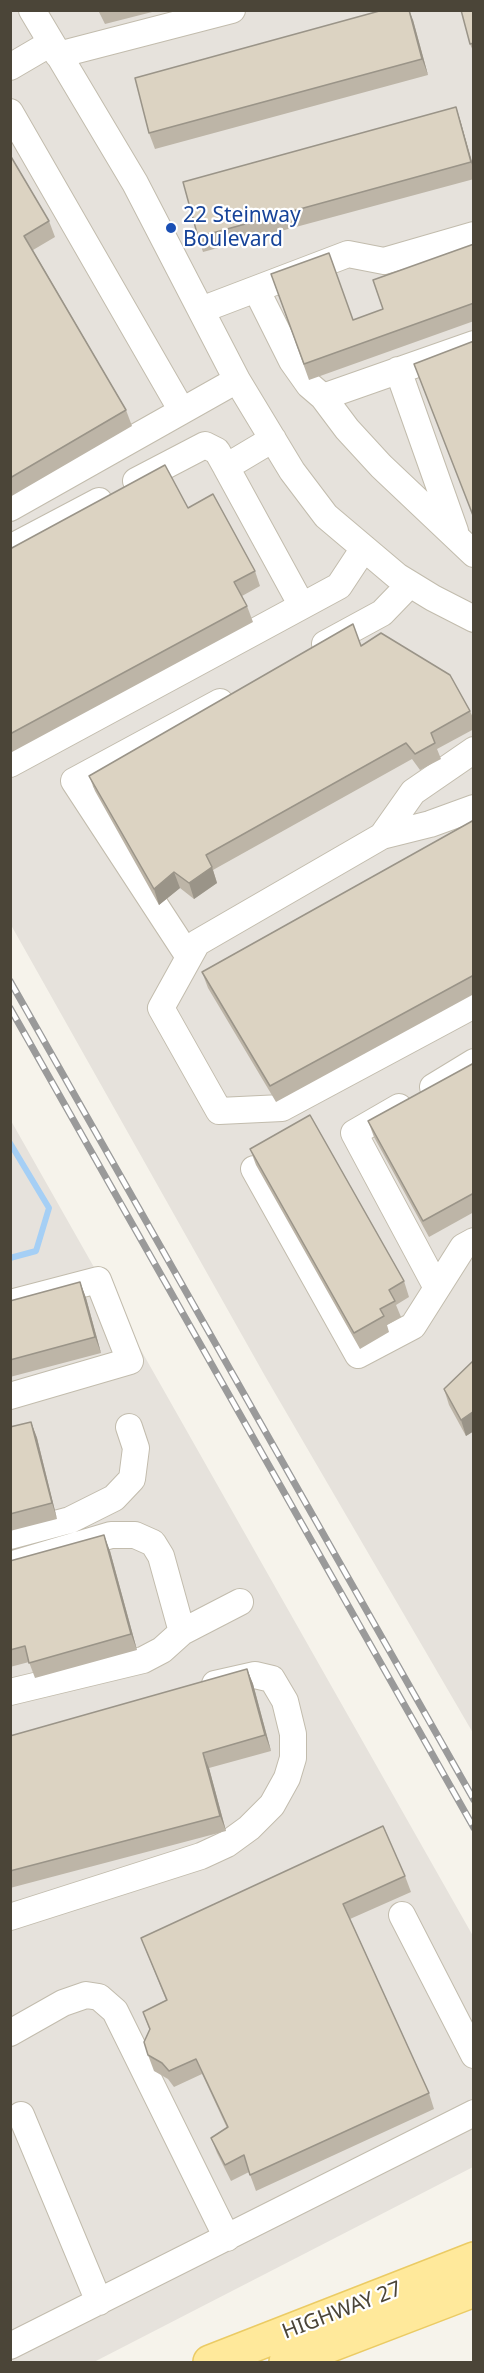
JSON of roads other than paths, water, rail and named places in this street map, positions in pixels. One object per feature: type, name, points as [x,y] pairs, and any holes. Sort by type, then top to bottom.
[{"type":"main road","name":"HIGHWAY 27","points":[[210,2362],[474,2259]]},
{"type":"main road","name":"HIGHWAY 27","points":[[286,2362],[474,2290]]},
{"type":"street","points":[[32,10],[135,183],[237,380],[292,471],[327,516],[364,548],[410,584],[474,620]]},
{"type":"street","points":[[10,68],[54,49],[232,10]]},
{"type":"street","points":[[10,112],[182,411]]},
{"type":"street","points":[[201,309],[348,254],[384,261],[474,235]]},
{"type":"street","points":[[256,289],[292,361],[309,385],[323,397],[347,429],[381,466],[465,546]]},
{"type":"street","points":[[323,397],[474,344]]},
{"type":"street","points":[[398,370],[465,546]]},
{"type":"street","points":[[10,508],[237,380]]},
{"type":"street","points":[[226,467],[273,439]]},
{"type":"street","points":[[10,549],[205,444],[218,451],[302,606]]},
{"type":"street","points":[[10,764],[339,586],[364,548]]},
{"type":"street","points":[[300,658],[382,613],[410,584]]},
{"type":"street","points":[[189,957],[74,781],[238,691]]},
{"type":"street","points":[[382,836],[413,792],[474,750]]},
{"type":"street","points":[[474,808],[430,825],[382,836],[197,943],[161,1008],[219,1111],[282,1108],[474,1005]]},
{"type":"street","points":[[437,1288],[354,1134],[474,1062]]},
{"type":"street","points":[[254,1169],[358,1355],[413,1326],[463,1247],[474,1241]]},
{"type":"street","points":[[10,1303],[98,1280],[130,1361],[10,1396]]},
{"type":"street","points":[[10,1536],[70,1520],[114,1498],[132,1479],[136,1448],[129,1427]]},
{"type":"street","points":[[10,1565],[111,1535],[135,1535],[153,1543],[161,1556],[182,1632]]},
{"type":"street","points":[[10,1692],[143,1660],[162,1650],[182,1632],[240,1602]]},
{"type":"street","points":[[10,1917],[201,1856],[227,1844],[249,1828],[272,1805],[287,1778],[293,1758],[293,1734],[285,1701],[272,1679],[255,1675],[190,1691]]},
{"type":"street","points":[[402,1915],[474,2055]]},
{"type":"street","points":[[10,2033],[63,2003],[86,1995],[99,1997],[115,2011],[227,2238]]},
{"type":"street","points":[[10,2346],[474,2113]]},
{"type":"street","points":[[21,2115],[99,2302]]},
{"type":"waterway","points":[[10,1143],[49,1208],[36,1251],[10,1258]]},
{"type":"railway","points":[[10,981],[474,1800]]},
{"type":"railway","points":[[10,1008],[474,1828]]},
{"type":"place","name":"22 Steinway Boulevard","points":[[171,228]]}]
